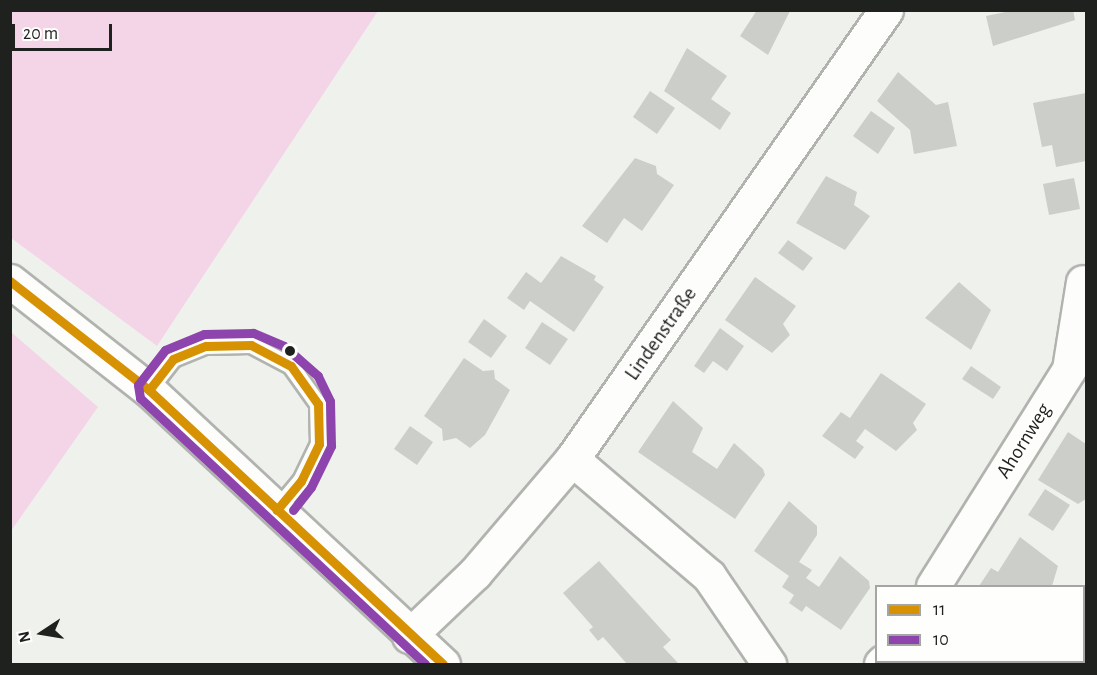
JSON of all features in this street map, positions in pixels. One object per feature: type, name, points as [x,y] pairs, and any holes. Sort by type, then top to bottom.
[{"type":"street","name":"Lindenstraße","points":[[409,636],[475,573],[572,459],[886,10]]},
{"type":"street","points":[[10,281],[150,390],[409,636],[443,664]]},
{"type":"street","name":"Ahornweg","points":[[934,585],[1069,369],[1083,282]]},
{"type":"street","points":[[572,459],[709,576],[769,664]]},
{"type":"lane","points":[[150,390],[173,358],[206,346],[251,345],[291,366],[318,404],[320,444],[301,482],[277,510]]},
{"type":"shaded area","points":[[10,11],[378,11],[157,346],[11,238]]},
{"type":"shaded area","points":[[11,332],[98,407],[11,531]]},
{"type":"building","points":[[757,10],[799,10],[790,11],[768,55],[740,36]]},
{"type":"building","points":[[1015,10],[1073,10],[1075,20],[993,46],[986,16]]},
{"type":"building","points":[[687,48],[727,76],[711,99],[731,113],[720,130],[664,91]]},
{"type":"building","points":[[898,72],[936,105],[948,102],[957,146],[914,154],[910,130],[877,101]]},
{"type":"building","points":[[650,91],[675,108],[657,134],[633,117]]},
{"type":"building","points":[[1086,93],[1086,161],[1056,167],[1052,145],[1042,147],[1033,103]]},
{"type":"building","points":[[871,111],[895,128],[878,154],[853,136]]},
{"type":"building","points":[[635,158],[656,166],[657,174],[674,185],[642,231],[624,218],[607,243],[582,226]]},
{"type":"building","points":[[826,176],[857,192],[854,205],[870,216],[845,250],[796,223]]},
{"type":"building","points":[[1074,178],[1080,209],[1049,215],[1043,184]]},
{"type":"building","points":[[788,240],[813,258],[803,271],[778,253]]},
{"type":"building","points":[[561,256],[596,276],[594,280],[604,287],[574,332],[530,301],[524,310],[507,298],[526,272],[541,283]]},
{"type":"building","points":[[755,277],[796,306],[783,324],[790,335],[772,353],[725,320]]},
{"type":"building","points":[[959,282],[991,310],[971,350],[925,318]]},
{"type":"building","points":[[484,319],[507,336],[491,358],[468,342]]},
{"type":"building","points":[[542,322],[568,339],[550,365],[525,348]]},
{"type":"building","points":[[720,328],[744,346],[727,371],[713,361],[704,373],[694,366]]},
{"type":"building","points":[[464,358],[483,371],[494,370],[495,379],[510,390],[485,435],[470,448],[456,438],[443,441],[442,429],[424,416]]},
{"type":"building","points":[[971,366],[1001,387],[993,399],[962,379]]},
{"type":"building","points":[[881,373],[926,404],[913,423],[917,430],[896,451],[865,429],[856,441],[864,447],[855,459],[822,436],[841,412],[850,418]]},
{"type":"building","points":[[673,401],[703,428],[692,452],[717,469],[734,443],[763,469],[765,475],[735,519],[638,452]]},
{"type":"building","points":[[410,426],[433,442],[417,465],[394,449]]},
{"type":"building","points":[[1068,432],[1086,444],[1086,499],[1078,504],[1038,480]]},
{"type":"building","points":[[1045,489],[1070,505],[1053,531],[1028,515]]},
{"type":"building","points":[[789,501],[817,526],[817,535],[799,562],[812,570],[806,578],[819,587],[840,556],[869,581],[870,588],[841,630],[806,606],[802,612],[789,603],[794,595],[782,587],[789,576],[754,551]]},
{"type":"building","points":[[1020,537],[1058,566],[1052,585],[980,585],[991,568],[998,572]]},
{"type":"building","points":[[599,561],[671,640],[663,647],[679,664],[627,664],[603,637],[598,641],[589,630],[593,627],[563,593]]},
{"type":"transit line","name":"11","points":[[10,281],[149,390],[443,664]]},
{"type":"transit line","name":"10","points":[[293,510],[311,487],[331,446],[330,401],[318,376],[284,346],[253,333],[204,334],[165,350],[138,385],[140,398],[425,664]]},
{"type":"transit line","name":"11","points":[[149,390],[173,359],[206,346],[251,345],[291,366],[318,404],[319,444],[301,481],[277,510]]}]
